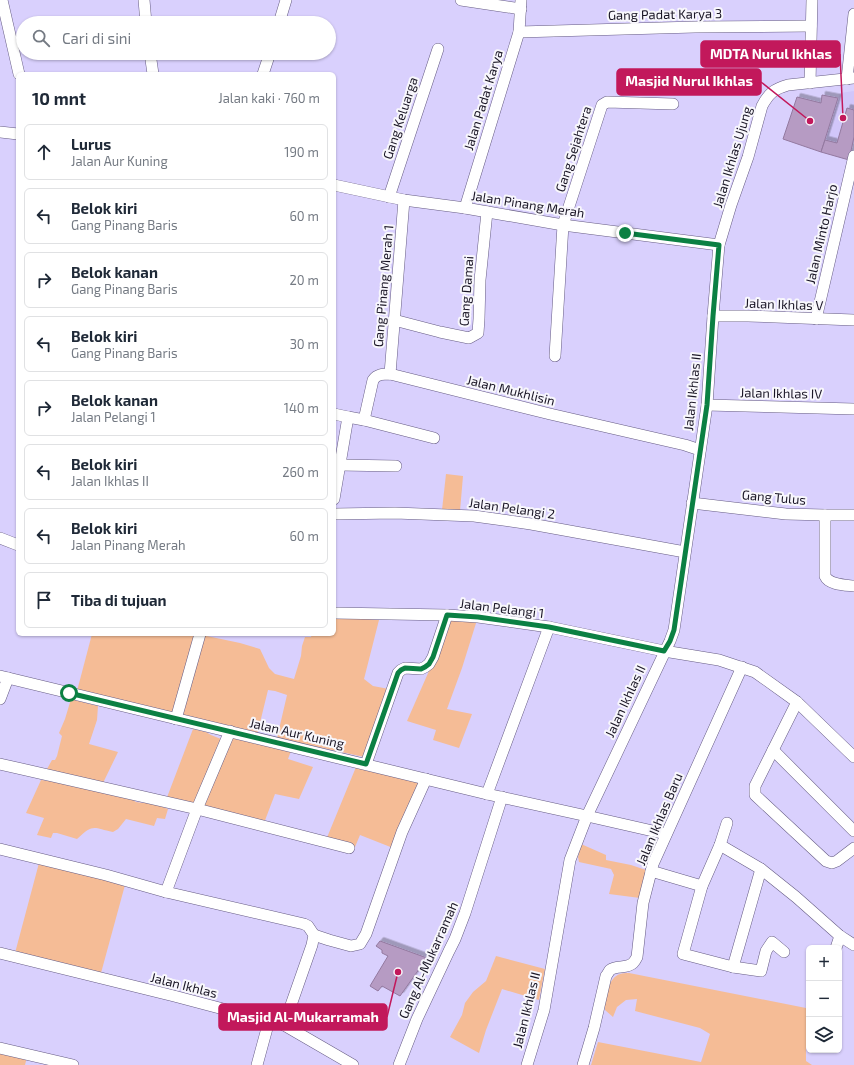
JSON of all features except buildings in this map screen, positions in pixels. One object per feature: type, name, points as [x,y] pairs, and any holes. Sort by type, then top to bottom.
[{"type":"street","points":[[2,0],[19,72]]},
{"type":"street","points":[[144,0],[145,16]]},
{"type":"street","points":[[281,16],[286,0]]},
{"type":"street","points":[[461,0],[521,5]]},
{"type":"street","points":[[810,83],[812,0]]},
{"type":"street","name":"Jalan Padat Karya","points":[[465,208],[519,32],[521,5]]},
{"type":"street","points":[[850,79],[854,14]]},
{"type":"street","name":"Gang Padat Karya 3","points":[[519,32],[695,27],[811,26]]},
{"type":"street","name":"Gang Keluarga","points":[[389,197],[438,49]]},
{"type":"street","points":[[151,60],[152,72]]},
{"type":"street","points":[[264,72],[268,60]]},
{"type":"street","name":"Jalan Ikhlas Ujung","points":[[719,245],[748,157],[762,106],[772,91],[788,85],[850,79]]},
{"type":"street","name":"Gang Sejahtera","points":[[563,225],[602,105],[607,102],[674,104]]},
{"type":"street","points":[[0,132],[16,134]]},
{"type":"street","name":"Jalan Minto Harjo","points":[[816,319],[851,185],[854,156]]},
{"type":"street","name":"Jalan Pinang Merah","points":[[336,184],[404,200],[465,208],[563,225],[719,245]]},
{"type":"street","name":"Gang Pinang Merah 1","points":[[390,374],[404,200]]},
{"type":"street","name":"Gang Damai","points":[[394,320],[469,338],[478,333],[480,280],[486,212]]},
{"type":"street","points":[[555,356],[563,225]]},
{"type":"street","name":"Jalan Ikhlas II","points":[[527,1065],[544,1010],[570,860],[587,816],[674,630],[707,405],[719,245]]},
{"type":"street","name":"Jalan Ikhlas V","points":[[713,316],[854,320]]},
{"type":"street","points":[[364,420],[373,380],[378,375],[390,374]]},
{"type":"street","name":"Jalan Mukhlisin","points":[[390,374],[542,412],[685,445],[700,450]]},
{"type":"street","name":"Jalan Ikhlas IV","points":[[707,405],[854,409]]},
{"type":"street","points":[[336,414],[434,438]]},
{"type":"street","points":[[336,488],[348,417]]},
{"type":"street","points":[[340,465],[396,466]]},
{"type":"street","name":"Gang Tulus","points":[[692,503],[786,514],[854,515]]},
{"type":"street","name":"Jalan Pelangi 2","points":[[336,514],[395,513],[474,516],[531,524],[685,552]]},
{"type":"street","points":[[825,515],[826,579],[832,582],[854,586]]},
{"type":"street","points":[[0,538],[16,544]]},
{"type":"street","name":"Jalan Pelangi 1","points":[[336,613],[478,617],[549,627],[664,651],[719,660],[756,672],[797,702],[854,757]]},
{"type":"street","points":[[366,764],[398,673],[405,668],[421,669],[429,664],[433,657],[447,615]]},
{"type":"street","points":[[487,794],[549,627]]},
{"type":"street","points":[[176,719],[199,636]]},
{"type":"street","name":"Jalan Ikhlas Baru","points":[[583,1065],[594,1028],[606,976],[613,968],[630,965],[637,957],[644,903],[653,864],[742,667]]},
{"type":"street","points":[[0,699],[4,677]]},
{"type":"street","name":"Jalan Aur Kuning","points":[[4,677],[487,794],[666,834]]},
{"type":"street","points":[[797,702],[755,786],[755,795],[826,861],[832,863],[837,861],[854,848]]},
{"type":"street","points":[[166,892],[197,809],[230,731]]},
{"type":"street","points":[[773,750],[854,831]]},
{"type":"street","points":[[0,764],[197,809],[349,848]]},
{"type":"street","points":[[0,849],[106,875],[166,892],[304,924],[308,926],[314,935],[351,946],[360,944],[366,934],[402,832],[426,778]]},
{"type":"street","name":"Gang Al-Mukarramah","points":[[399,1065],[417,1020],[455,940],[502,797]]},
{"type":"street","points":[[727,823],[720,844],[702,886],[683,954],[733,967],[761,971],[766,951],[772,942],[784,952]]},
{"type":"street","points":[[720,844],[761,869],[796,897],[840,936],[854,945]]},
{"type":"street","points":[[733,967],[761,869]]},
{"type":"street","points":[[651,871],[702,886]]},
{"type":"street","points":[[284,1025],[312,945],[314,935]]},
{"type":"street","points":[[837,945],[840,936]]},
{"type":"street","name":"Jalan Ikhlas","points":[[0,953],[284,1025],[353,1065]]},
{"type":"street","points":[[256,1065],[269,1021]]},
{"type":"street","points":[[0,1048],[73,1065]]},
{"type":"shaded area","points":[[854,91],[854,139],[849,160],[821,152],[840,93]]},
{"type":"shaded area","points":[[446,474],[463,476],[460,511],[442,510]]},
{"type":"shaded area","points":[[350,617],[379,620],[364,679],[373,686],[389,689],[364,757],[277,738],[287,695],[275,691],[268,690],[257,735],[182,716],[202,636],[240,643],[260,649],[269,668],[275,674],[294,679],[305,637],[336,636],[336,618]]},
{"type":"shaded area","points":[[449,620],[477,620],[447,709],[472,714],[459,748],[433,740],[436,730],[407,721],[436,655]]},
{"type":"shaded area","points":[[91,636],[194,636],[174,714],[77,691]]},
{"type":"shaded area","points":[[71,699],[98,706],[97,720],[89,744],[118,752],[103,783],[47,769],[52,760],[55,760],[57,756],[62,736],[59,733]]},
{"type":"shaded area","points":[[193,729],[206,732],[221,739],[196,807],[166,800]]},
{"type":"shaded area","points":[[231,738],[291,751],[288,759],[313,767],[299,799],[275,794],[264,823],[203,809]]},
{"type":"shaded area","points":[[356,767],[420,781],[393,848],[360,835],[355,847],[326,840]]},
{"type":"shaded area","points":[[41,780],[60,782],[136,802],[153,803],[168,809],[165,819],[157,818],[154,826],[126,819],[118,829],[113,832],[94,828],[87,831],[77,839],[57,833],[53,833],[51,838],[37,835],[44,818],[26,813]]},
{"type":"shaded area","points":[[581,844],[606,855],[606,860],[631,865],[646,870],[640,898],[609,894],[614,875],[611,869],[579,862],[578,857]]},
{"type":"shaded area","points":[[39,863],[125,885],[101,973],[15,953]]},
{"type":"shaded area","points":[[496,956],[545,969],[539,1000],[502,989],[479,1053],[450,1037],[462,1015],[465,1003],[473,992],[486,981]]},
{"type":"shaded area","points":[[623,973],[806,1008],[806,1061],[812,1065],[591,1065],[598,1042],[701,1062],[710,1034],[700,1028],[635,1011],[637,999],[626,1000],[617,1007],[613,1017],[605,1010],[605,1000],[610,984],[616,976]]},
{"type":"shaded area","points":[[0,1050],[27,1057],[25,1065],[0,1065]]},
{"type":"place","name":"MDTA Nurul Ikhlas","points":[[843,118]]},
{"type":"place","name":"Masjid Nurul Ikhlas","points":[[810,121]]},
{"type":"place","name":"Masjid Al-Mukarramah","points":[[398,972]]},
{"type":"route","points":[[69,693],[366,764],[398,673],[405,668],[421,669],[429,664],[433,657],[447,615],[478,617],[549,627],[664,651],[674,630],[707,405],[719,245],[625,233]]}]
